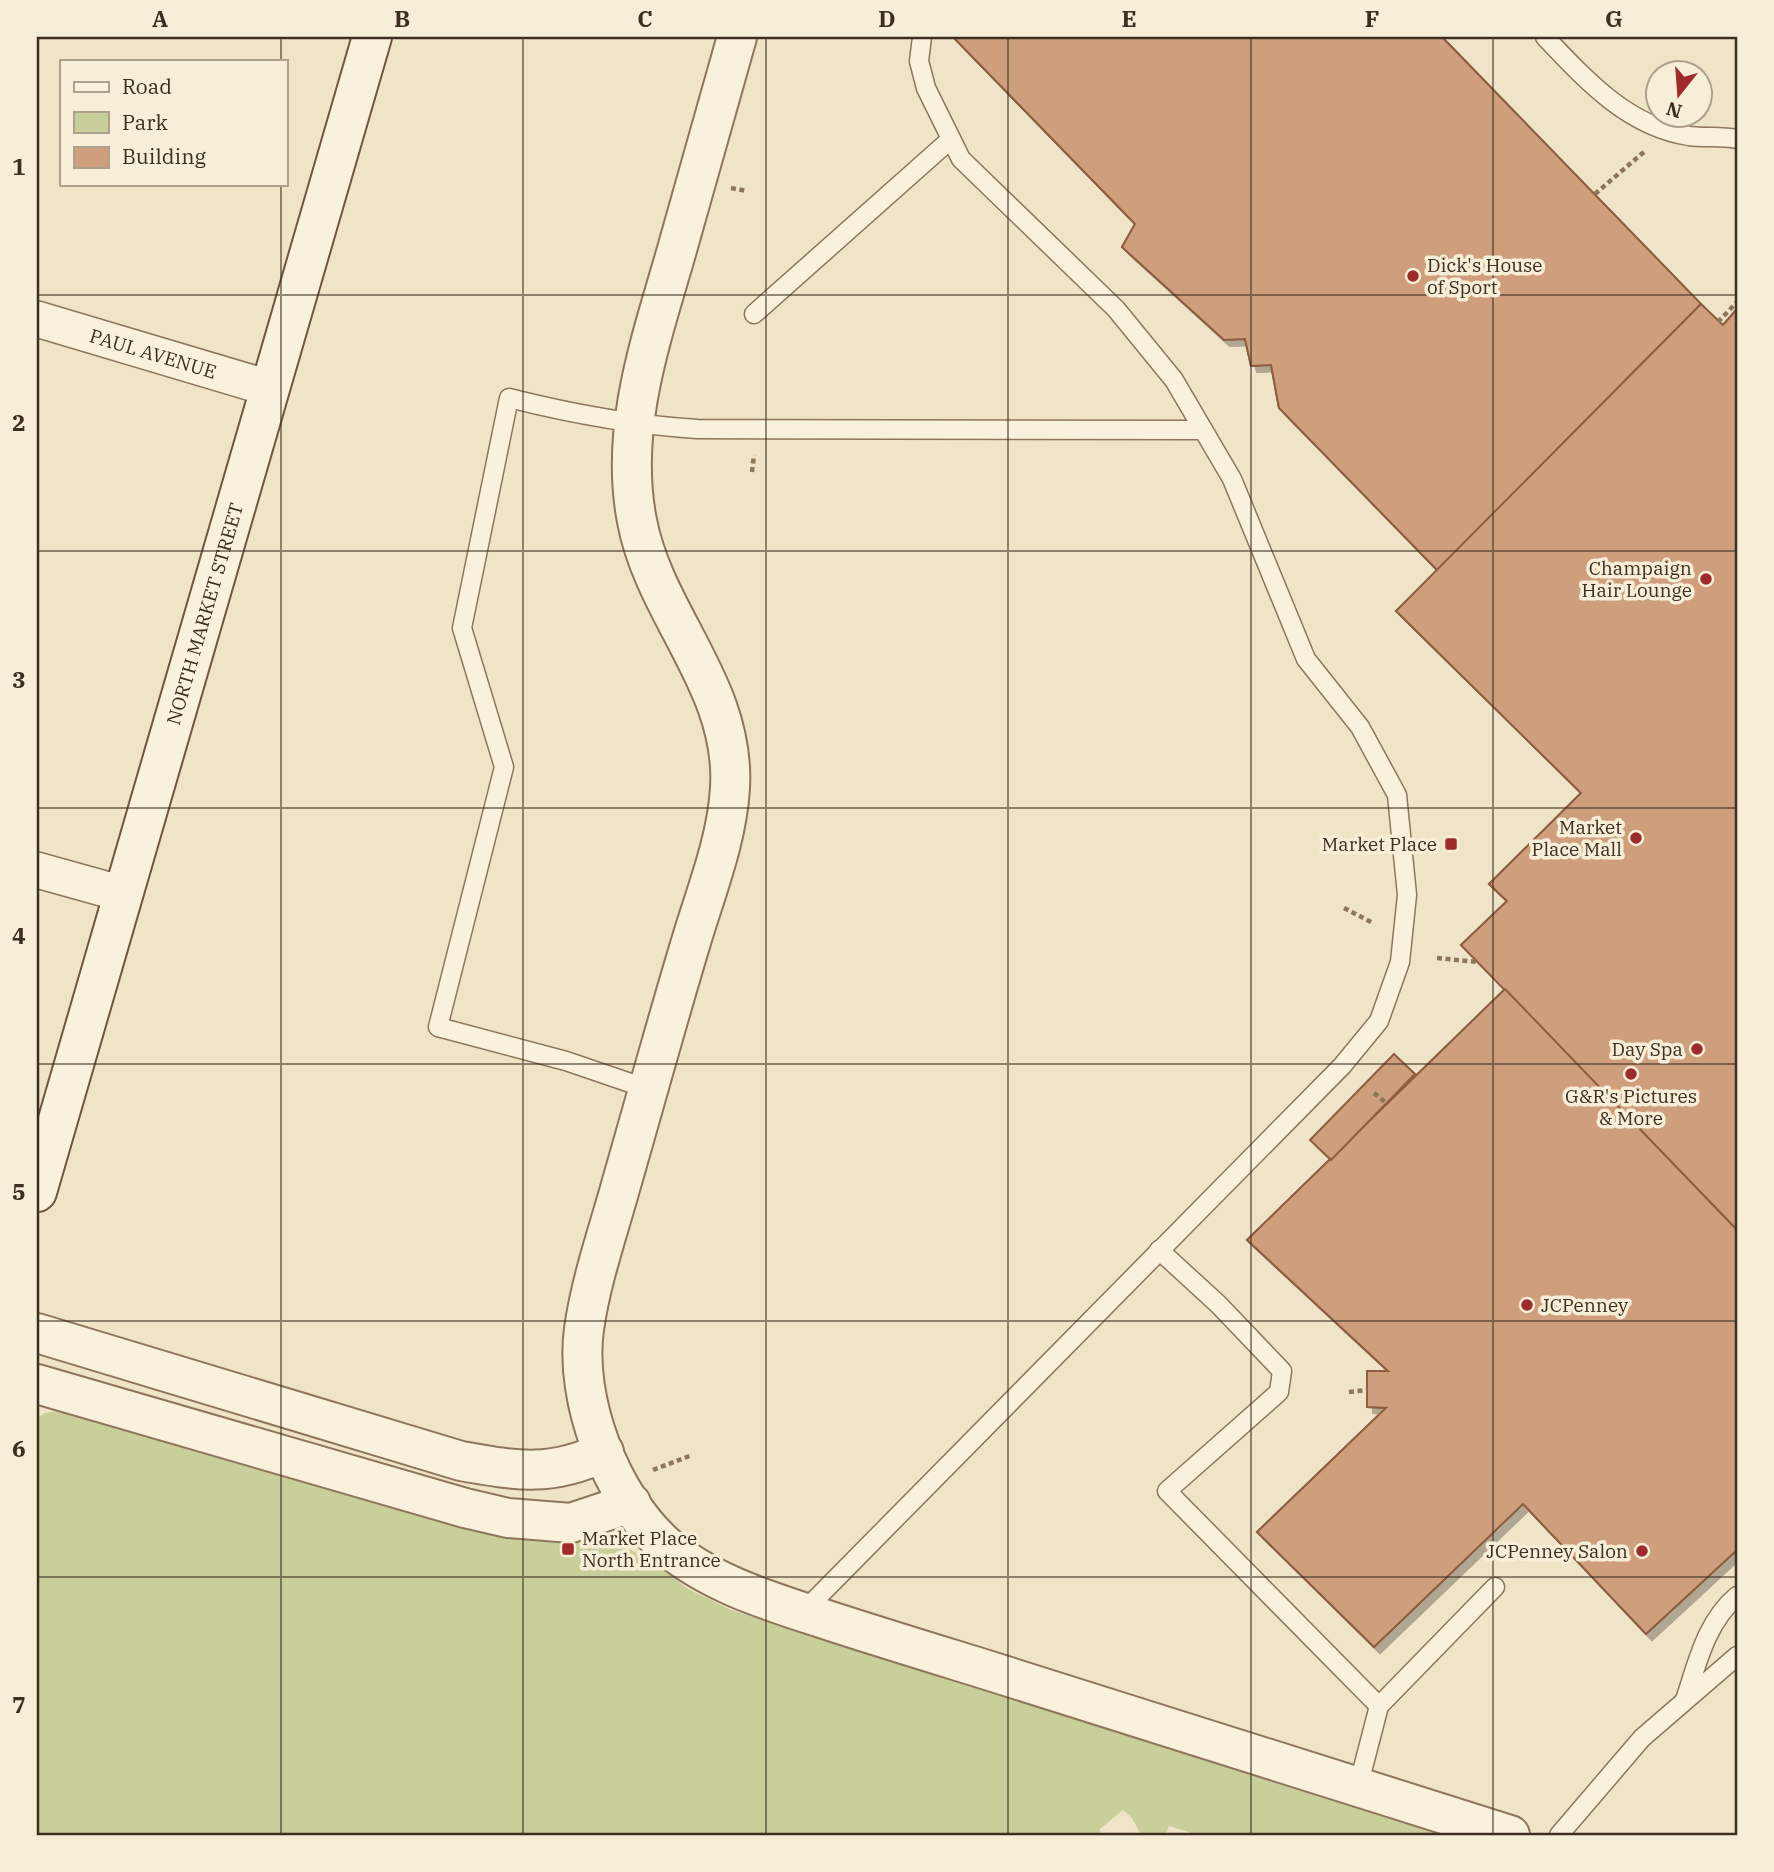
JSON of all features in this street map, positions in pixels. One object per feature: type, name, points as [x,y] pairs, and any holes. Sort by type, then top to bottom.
[{"type":"street","name":"NORTH MARKET STREET","points":[[37,1192],[372,37]]},
{"type":"street","points":[[737,37],[654,330],[631,425],[631,475],[639,534],[658,580],[713,691],[725,729],[730,788],[717,857],[648,1088],[592,1287],[583,1332],[583,1389],[604,1452],[631,1503],[661,1541],[696,1568],[734,1588],[1510,1835]]},
{"type":"street","name":"PAUL AVENUE","points":[[37,319],[269,388]]},
{"type":"street","points":[[37,870],[123,894]]},
{"type":"street","points":[[37,1332],[461,1461],[514,1471],[573,1467],[604,1452]]},
{"type":"street","points":[[37,1384],[465,1508],[508,1518],[571,1523],[631,1503]]},
{"type":"lane","points":[[803,1612],[1342,1066],[1379,1021],[1400,962],[1408,895],[1397,795],[1360,727],[1306,659],[1232,479],[1174,380],[1151,349],[1116,309],[961,159],[926,88],[919,61],[922,37]]},
{"type":"lane","points":[[1545,37],[1617,108],[1626,113],[1647,124],[1691,136],[1737,139]]},
{"type":"lane","points":[[754,314],[951,139]]},
{"type":"lane","points":[[648,1088],[566,1061],[438,1027],[504,767],[462,628],[509,398],[580,416],[631,425],[697,429],[1203,430]]},
{"type":"lane","points":[[1159,1250],[1218,1304],[1282,1371],[1279,1392],[1167,1491],[1379,1706]]},
{"type":"lane","points":[[1358,1787],[1379,1706],[1495,1587]]},
{"type":"lane","points":[[1685,1701],[1703,1645],[1721,1609],[1737,1596]]},
{"type":"lane","points":[[1559,1835],[1642,1738],[1737,1656]]},
{"type":"path","points":[[1595,194],[1645,150]]},
{"type":"path","points":[[731,188],[747,191]]},
{"type":"path","points":[[1718,322],[1737,302]]},
{"type":"path","points":[[752,471],[754,454]]},
{"type":"path","points":[[1344,908],[1373,923]]},
{"type":"path","points":[[1437,958],[1478,962]]},
{"type":"path","points":[[1374,1093],[1386,1103]]},
{"type":"path","points":[[1349,1392],[1367,1390]]},
{"type":"green space","points":[[67,1409],[404,1504],[496,1536],[552,1536],[613,1541],[651,1560],[688,1589],[731,1610],[1440,1835],[1198,1835],[1169,1826],[1166,1835],[1141,1835],[1132,1818],[1123,1810],[1100,1829],[1101,1835],[37,1835],[37,1418],[45,1413]]},
{"type":"building","name":"Market Place Mall","points":[[953,37],[1442,37],[1718,322],[1723,325],[1737,309],[1737,1550],[1646,1634],[1523,1504],[1374,1647],[1257,1532],[1386,1408],[1367,1407],[1367,1371],[1388,1371],[1247,1240],[1505,989],[1461,945],[1507,901],[1489,884],[1581,793],[1396,611],[1438,571],[1279,408],[1271,365],[1251,366],[1245,339],[1224,340],[1122,247],[1135,224]]},
{"type":"building","name":"Dick's House of Sport","points":[[953,37],[1442,37],[1701,304],[1438,571],[1279,408],[1271,365],[1251,366],[1245,339],[1224,340],[1122,247],[1135,224]]},
{"type":"building","points":[[1701,304],[1723,325],[1737,309],[1737,1230],[1461,945],[1507,901],[1489,884],[1581,793],[1396,611]]},
{"type":"building","name":"JCPenney","points":[[1505,989],[1737,1230],[1737,1550],[1646,1634],[1523,1504],[1374,1647],[1257,1532],[1386,1408],[1367,1407],[1367,1371],[1388,1371],[1247,1240]]},
{"type":"building","points":[[1394,1054],[1415,1074],[1331,1160],[1310,1140]]},
{"type":"place","name":"Dick's House of Sport","points":[[1413,276]]},
{"type":"place","name":"Champaign Hair Lounge","points":[[1706,579]]},
{"type":"place","name":"Market Place Mall","points":[[1636,838]]},
{"type":"place","name":"Market Place","points":[[1451,844]]},
{"type":"place","name":"Day Spa","points":[[1697,1049]]},
{"type":"place","name":"G&R's Pictures & More","points":[[1631,1074]]},
{"type":"place","name":"JCPenney","points":[[1527,1305]]},
{"type":"place","name":"Market Place North Entrance","points":[[568,1549]]},
{"type":"place","name":"JCPenney Salon","points":[[1642,1551]]}]
